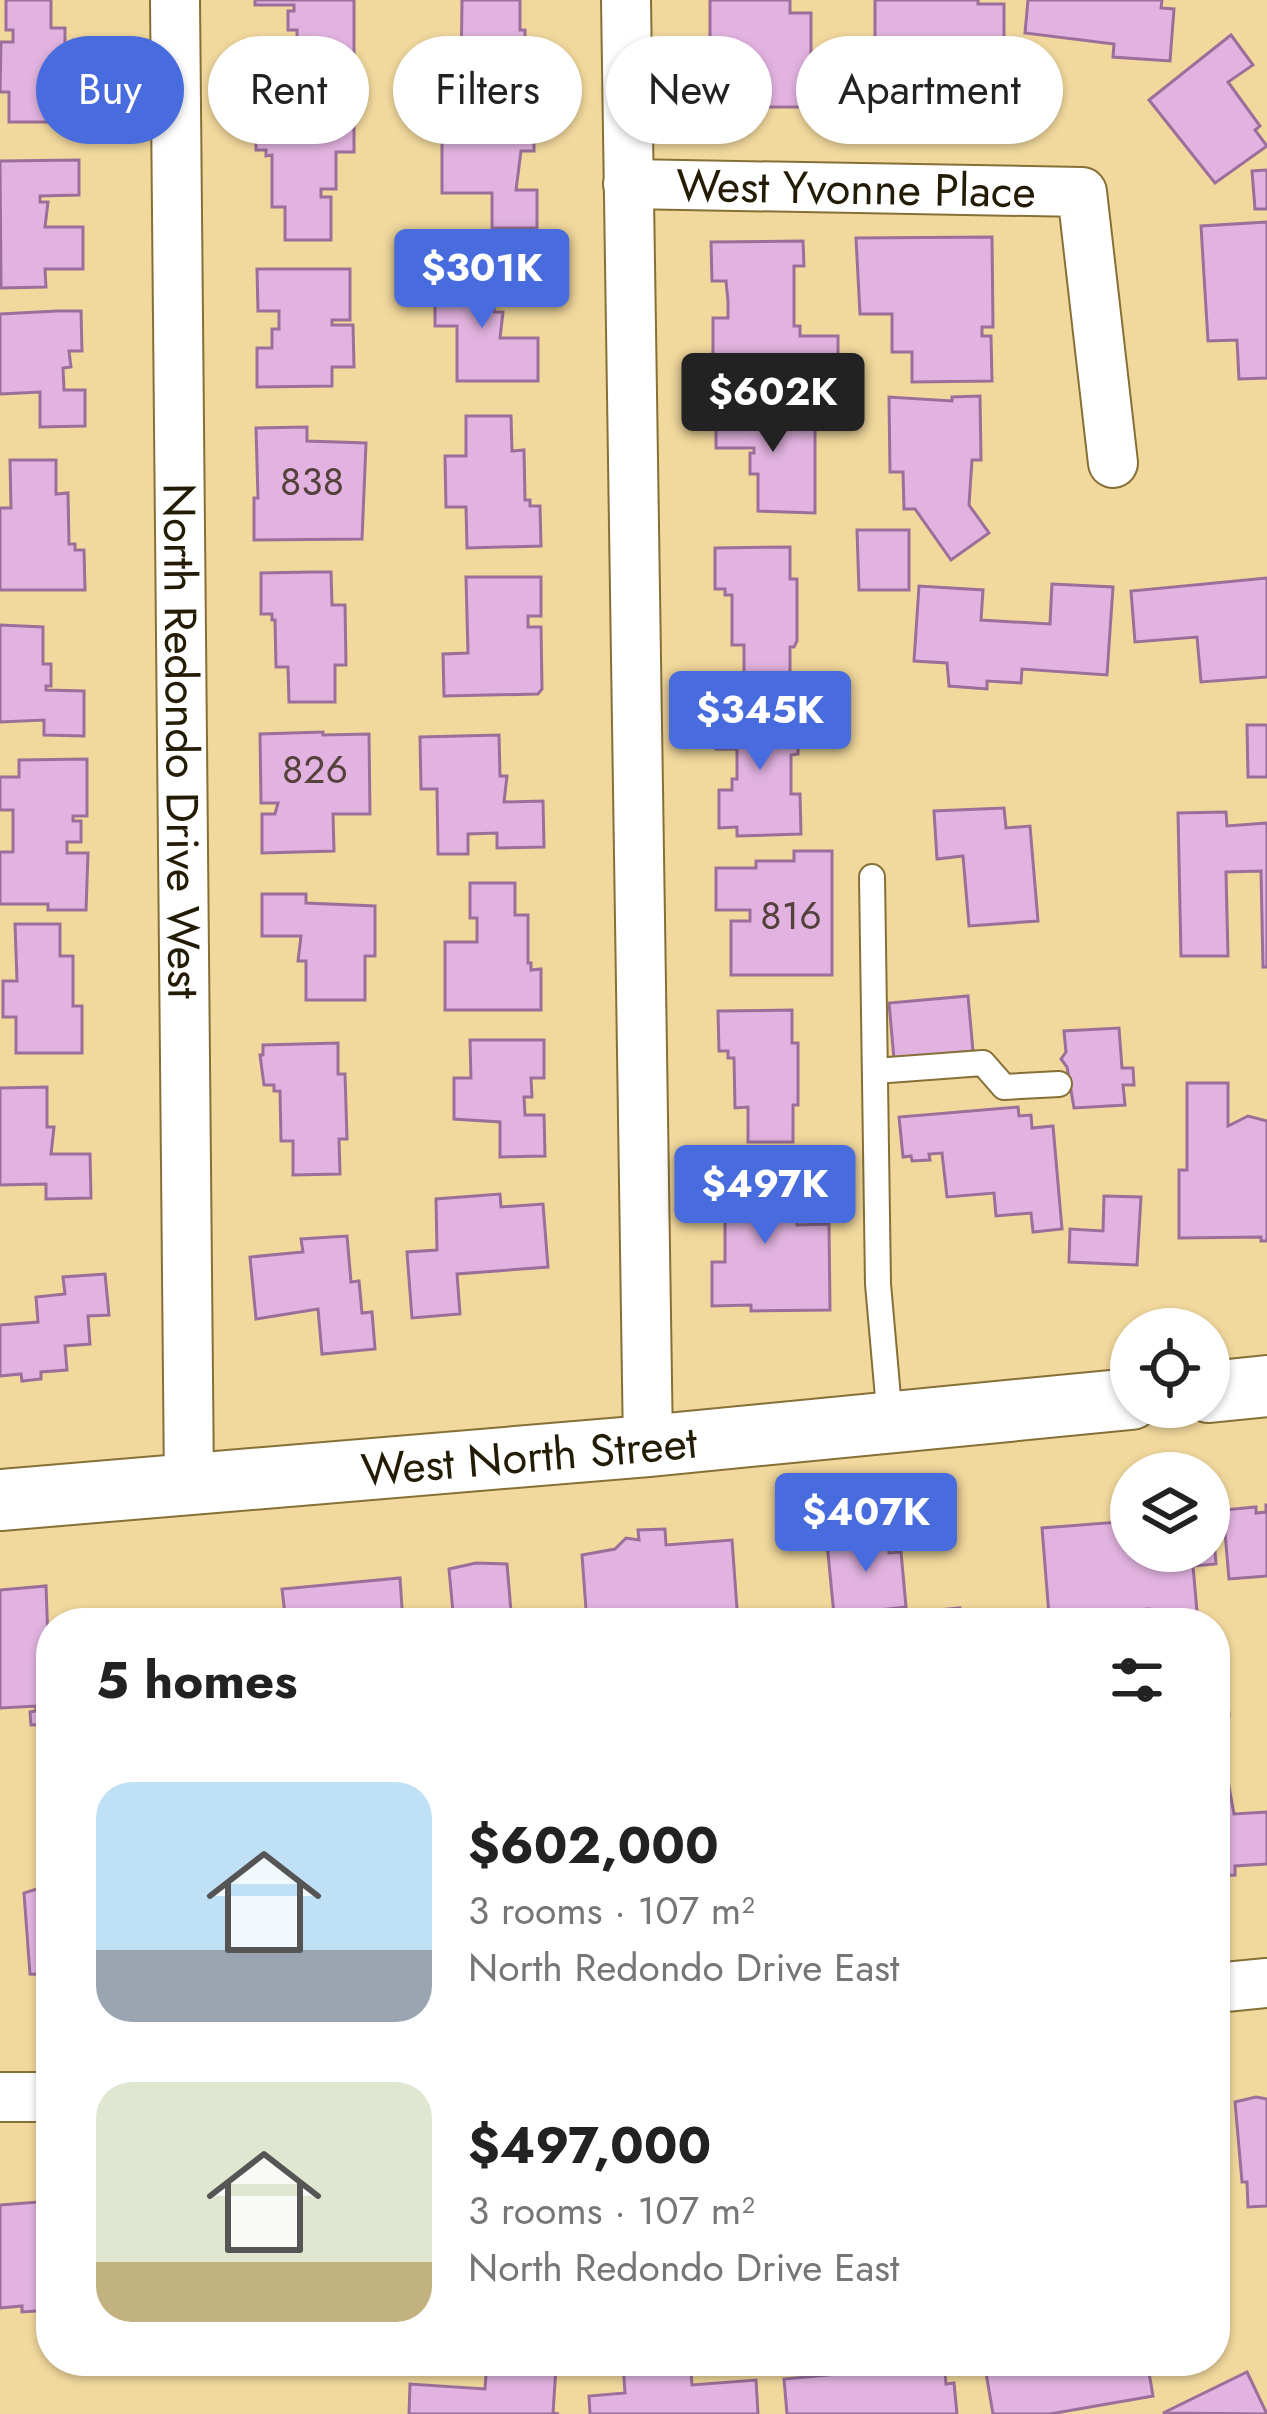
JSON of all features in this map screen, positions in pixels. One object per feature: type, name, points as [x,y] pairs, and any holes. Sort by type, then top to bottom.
[{"type":"street","name":"North Redondo Drive West","points":[[175,0],[189,1484]]},
{"type":"street","points":[[626,0],[648,1445]]},
{"type":"street","name":"West Yvonne Place","points":[[628,184],[1082,192],[1113,463]]},
{"type":"street","points":[[1230,1390],[1267,1386]]},
{"type":"street","name":"West North Street","points":[[0,1500],[1110,1402]]},
{"type":"street","points":[[1230,1987],[1267,1983]]},
{"type":"street","points":[[0,2096],[36,2097]]},
{"type":"lane","points":[[872,877],[878,1284],[891,1423]]},
{"type":"lane","points":[[874,1071],[983,1063],[1004,1087],[1059,1084]]},
{"type":"building","points":[[6,0],[51,0],[51,28],[65,28],[65,36],[36,36],[36,122],[9,122],[9,92],[0,92],[1,42],[13,42],[13,30],[6,30]]},
{"type":"building","points":[[255,0],[354,0],[354,36],[297,36],[297,30],[288,30],[288,11],[294,11],[294,5],[255,5]]},
{"type":"building","points":[[462,0],[520,0],[520,30],[525,30],[525,36],[462,36]]},
{"type":"building","points":[[710,0],[790,0],[790,13],[811,13],[811,36],[796,36],[796,107],[772,107],[772,36],[710,36]]},
{"type":"building","points":[[875,0],[1004,4],[1004,36],[875,36]]},
{"type":"building","points":[[1028,0],[1162,0],[1161,8],[1174,9],[1170,61],[1113,57],[1114,44],[1025,33]]},
{"type":"building","points":[[1231,35],[1253,65],[1228,82],[1260,126],[1255,130],[1267,146],[1215,183],[1149,100]]},
{"type":"building","points":[[256,144],[354,144],[354,152],[336,152],[336,189],[321,189],[321,197],[331,197],[331,240],[285,240],[285,207],[272,207],[272,155],[256,150]]},
{"type":"building","points":[[442,144],[534,144],[534,151],[521,151],[516,190],[537,190],[537,228],[492,228],[492,193],[442,193]]},
{"type":"building","points":[[79,160],[79,195],[40,196],[40,202],[48,202],[45,227],[83,227],[83,269],[45,269],[46,287],[1,288],[0,161]]},
{"type":"building","points":[[1267,170],[1267,209],[1255,209],[1252,171]]},
{"type":"building","points":[[1267,222],[1267,378],[1239,379],[1237,340],[1208,341],[1201,226]]},
{"type":"building","points":[[992,237],[993,327],[982,327],[982,336],[991,336],[992,381],[912,382],[912,352],[892,352],[892,314],[860,314],[856,238]]},
{"type":"building","points":[[803,241],[804,266],[794,266],[794,326],[800,326],[800,336],[838,336],[838,373],[762,378],[762,359],[713,360],[713,318],[728,318],[728,301],[726,281],[712,281],[711,242]]},
{"type":"building","points":[[257,269],[350,269],[350,320],[332,320],[332,325],[353,325],[354,367],[332,367],[332,386],[257,387],[257,348],[272,348],[279,311],[258,311]]},
{"type":"building","points":[[435,272],[494,272],[494,312],[503,312],[500,338],[538,338],[538,381],[457,381],[457,326],[435,326]]},
{"type":"building","points":[[81,311],[82,351],[69,351],[71,367],[63,368],[64,390],[85,390],[85,426],[40,427],[40,392],[0,394],[0,314]]},
{"type":"building","points":[[980,396],[981,460],[972,460],[969,505],[989,533],[951,560],[915,509],[904,509],[903,472],[890,472],[889,397],[952,401],[952,397]]},
{"type":"building","points":[[716,403],[757,403],[757,416],[764,419],[815,419],[815,513],[758,511],[758,474],[750,474],[754,448],[716,448]]},
{"type":"building","points":[[466,416],[511,416],[512,451],[524,450],[525,500],[530,500],[530,506],[540,506],[541,546],[467,548],[466,507],[446,507],[445,456],[466,456]]},
{"type":"building","points":[[307,427],[307,441],[366,443],[362,539],[254,540],[256,428]]},
{"type":"building","points":[[10,460],[56,460],[56,494],[68,493],[69,544],[84,550],[85,590],[0,590],[0,508],[11,508]]},
{"type":"building","points":[[857,530],[909,530],[909,590],[859,590]]},
{"type":"building","points":[[790,547],[790,579],[797,579],[797,641],[790,647],[790,679],[744,679],[744,645],[732,645],[732,595],[715,589],[715,548]]},
{"type":"building","points":[[331,572],[332,605],[345,605],[346,665],[335,665],[335,702],[289,702],[288,667],[276,667],[275,620],[272,614],[261,614],[261,573]]},
{"type":"building","points":[[466,577],[541,577],[541,616],[528,616],[528,627],[541,627],[542,689],[538,694],[444,696],[443,654],[468,653]]},
{"type":"building","points":[[1267,578],[1267,677],[1201,682],[1197,637],[1135,642],[1131,591]]},
{"type":"building","points":[[1052,584],[1113,587],[1107,675],[1022,669],[1021,683],[987,681],[987,689],[949,686],[947,663],[914,661],[919,586],[983,590],[981,620],[1050,624]]},
{"type":"building","points":[[0,625],[43,627],[43,664],[51,664],[51,686],[46,690],[84,691],[84,736],[44,735],[44,720],[0,722]]},
{"type":"building","points":[[798,712],[791,794],[800,794],[801,834],[737,836],[737,827],[719,828],[719,790],[732,790],[732,779],[737,779],[737,749],[716,749],[715,713]]},
{"type":"building","points":[[1247,725],[1267,725],[1267,777],[1248,777]]},
{"type":"building","points":[[260,734],[369,734],[370,814],[333,814],[334,851],[262,853],[262,814],[275,814],[278,803],[261,803]]},
{"type":"building","points":[[499,735],[500,776],[507,776],[504,802],[543,801],[544,847],[497,848],[497,833],[468,834],[468,854],[438,854],[437,789],[421,789],[420,737]]},
{"type":"building","points":[[87,759],[87,816],[73,816],[73,821],[81,821],[81,842],[67,842],[67,853],[88,853],[86,910],[0,904],[0,852],[13,852],[13,810],[0,810],[0,777],[19,777],[19,760]]},
{"type":"building","points":[[1004,808],[1006,828],[1030,826],[1038,921],[969,926],[963,856],[937,859],[934,811]]},
{"type":"building","points":[[1226,812],[1227,826],[1267,823],[1267,967],[1263,967],[1261,871],[1226,872],[1228,956],[1181,956],[1178,813]]},
{"type":"building","points":[[794,851],[832,851],[832,975],[731,975],[731,921],[750,921],[750,910],[716,910],[716,868],[794,861]]},
{"type":"building","points":[[470,883],[515,883],[515,915],[528,915],[528,963],[531,970],[541,969],[541,1010],[445,1010],[445,942],[477,942],[477,918],[470,918]]},
{"type":"building","points":[[262,894],[306,894],[306,903],[375,906],[375,956],[365,956],[365,1000],[306,1000],[306,961],[298,961],[301,936],[262,936]]},
{"type":"building","points":[[15,924],[60,924],[60,956],[73,956],[73,1006],[82,1006],[82,1053],[16,1053],[16,1017],[3,1017],[3,981],[17,981]]},
{"type":"building","points":[[968,996],[973,1051],[894,1059],[889,1003]]},
{"type":"building","points":[[792,1010],[792,1043],[798,1043],[793,1142],[748,1142],[748,1107],[735,1108],[734,1058],[728,1058],[728,1051],[719,1051],[718,1011]]},
{"type":"building","points":[[1119,1028],[1122,1068],[1133,1068],[1134,1085],[1123,1085],[1125,1105],[1074,1108],[1067,1067],[1061,1059],[1066,1052],[1064,1031]]},
{"type":"building","points":[[470,1040],[544,1040],[544,1078],[531,1078],[532,1097],[524,1097],[525,1115],[544,1115],[545,1156],[500,1157],[500,1122],[454,1119],[454,1078],[471,1078]]},
{"type":"building","points":[[338,1043],[338,1074],[345,1074],[347,1139],[339,1139],[340,1174],[293,1175],[293,1141],[281,1141],[280,1091],[264,1085],[263,1045]]},
{"type":"building","points":[[1187,1083],[1228,1083],[1228,1126],[1248,1116],[1267,1121],[1267,1241],[1261,1237],[1179,1238],[1179,1170],[1187,1170]]},
{"type":"building","points":[[47,1087],[47,1127],[54,1127],[51,1154],[90,1154],[91,1198],[46,1199],[46,1184],[0,1185],[0,1088]]},
{"type":"building","points":[[1018,1107],[1019,1116],[1031,1115],[1032,1128],[1053,1126],[1062,1229],[1033,1232],[1031,1213],[996,1216],[994,1193],[947,1197],[942,1153],[929,1154],[930,1160],[903,1157],[899,1117]]},
{"type":"building","points":[[710,1161],[756,1161],[756,1168],[770,1168],[771,1217],[797,1217],[797,1225],[829,1224],[830,1310],[751,1311],[751,1305],[712,1306],[712,1262],[725,1262],[725,1210],[710,1211]]},
{"type":"building","points":[[500,1194],[501,1207],[543,1204],[548,1267],[457,1274],[460,1314],[412,1318],[407,1252],[437,1250],[436,1199]]},
{"type":"building","points":[[1104,1196],[1141,1197],[1137,1265],[1069,1262],[1070,1229],[1103,1231]]},
{"type":"building","points":[[347,1236],[351,1282],[359,1281],[362,1313],[372,1312],[375,1349],[322,1354],[318,1309],[256,1319],[250,1257],[303,1252],[301,1239]]},
{"type":"building","points":[[105,1274],[109,1315],[88,1316],[90,1344],[65,1346],[67,1370],[41,1372],[41,1379],[22,1381],[21,1374],[0,1376],[0,1325],[38,1322],[36,1297],[65,1294],[63,1277]]},
{"type":"building","points":[[1267,1505],[1267,1576],[1229,1579],[1230,1509],[1256,1507],[1256,1513],[1266,1512]]},
{"type":"building","points":[[1110,1523],[1110,1572],[1194,1572],[1197,1608],[1048,1608],[1042,1528]]},
{"type":"building","points":[[665,1529],[666,1545],[732,1540],[737,1608],[586,1608],[582,1555],[615,1549],[626,1538],[639,1540],[638,1530]]},
{"type":"building","points":[[888,1532],[889,1553],[901,1552],[906,1607],[833,1608],[827,1543],[849,1540],[848,1535]]},
{"type":"building","points":[[476,1563],[507,1564],[511,1608],[453,1608],[449,1569]]},
{"type":"building","points":[[400,1578],[402,1608],[284,1608],[282,1589]]},
{"type":"building","points":[[46,1586],[47,1608],[36,1608],[36,1706],[0,1708],[0,1590]]},
{"type":"building","points":[[1230,1792],[1234,1814],[1267,1812],[1267,1864],[1235,1866],[1235,1875],[1230,1875]]},
{"type":"building","points":[[36,1889],[36,1974],[30,1974],[24,1893]]},
{"type":"building","points":[[1267,2099],[1267,2206],[1248,2207],[1235,2102]]},
{"type":"building","points":[[36,2202],[36,2311],[22,2312],[22,2306],[0,2308],[0,2205]]},
{"type":"building","points":[[1247,2372],[1267,2414],[1163,2413]]},
{"type":"building","points":[[486,2376],[555,2376],[553,2413],[559,2414],[409,2414],[410,2384],[485,2389]]},
{"type":"building","points":[[624,2376],[691,2376],[692,2385],[756,2380],[758,2414],[590,2414],[589,2396],[625,2393]]},
{"type":"building","points":[[945,2376],[946,2384],[954,2383],[957,2414],[787,2414],[784,2379]]},
{"type":"building","points":[[987,2376],[1150,2376],[1153,2396],[1050,2414],[993,2414]]}]
